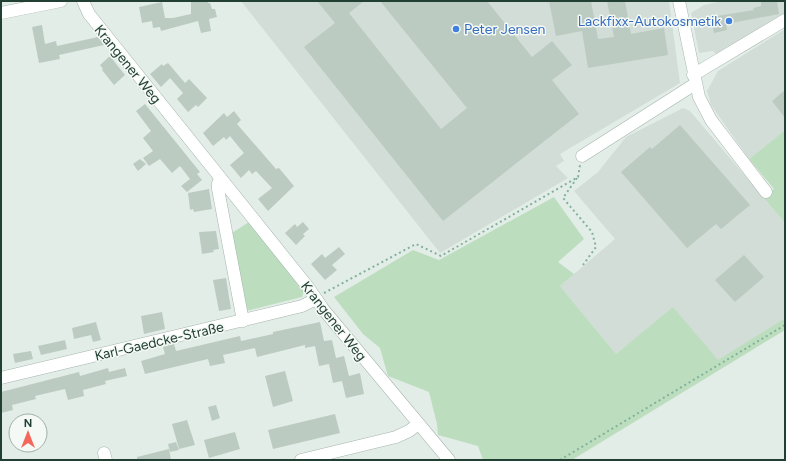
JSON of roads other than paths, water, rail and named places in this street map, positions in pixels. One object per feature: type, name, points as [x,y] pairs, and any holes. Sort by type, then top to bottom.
[{"type":"street","points":[[1,13],[60,1]]},
{"type":"street","name":"Krangener Weg","points":[[83,1],[88,14],[316,299],[449,460]]},
{"type":"street","points":[[679,1],[694,79],[699,97],[711,120],[766,192]]},
{"type":"street","points":[[582,156],[694,79],[785,20]]},
{"type":"street","points":[[222,180],[218,183],[218,189],[243,321]]},
{"type":"street","name":"Karl-Gaedcke-Straße","points":[[1,378],[243,321],[302,306],[316,299]]},
{"type":"street","points":[[301,460],[396,437],[409,431],[418,424]]},
{"type":"place","name":"Lackfixx-Autokosmetik","points":[[729,21]]},
{"type":"place","name":"Peter Jensen","points":[[456,29]]}]
